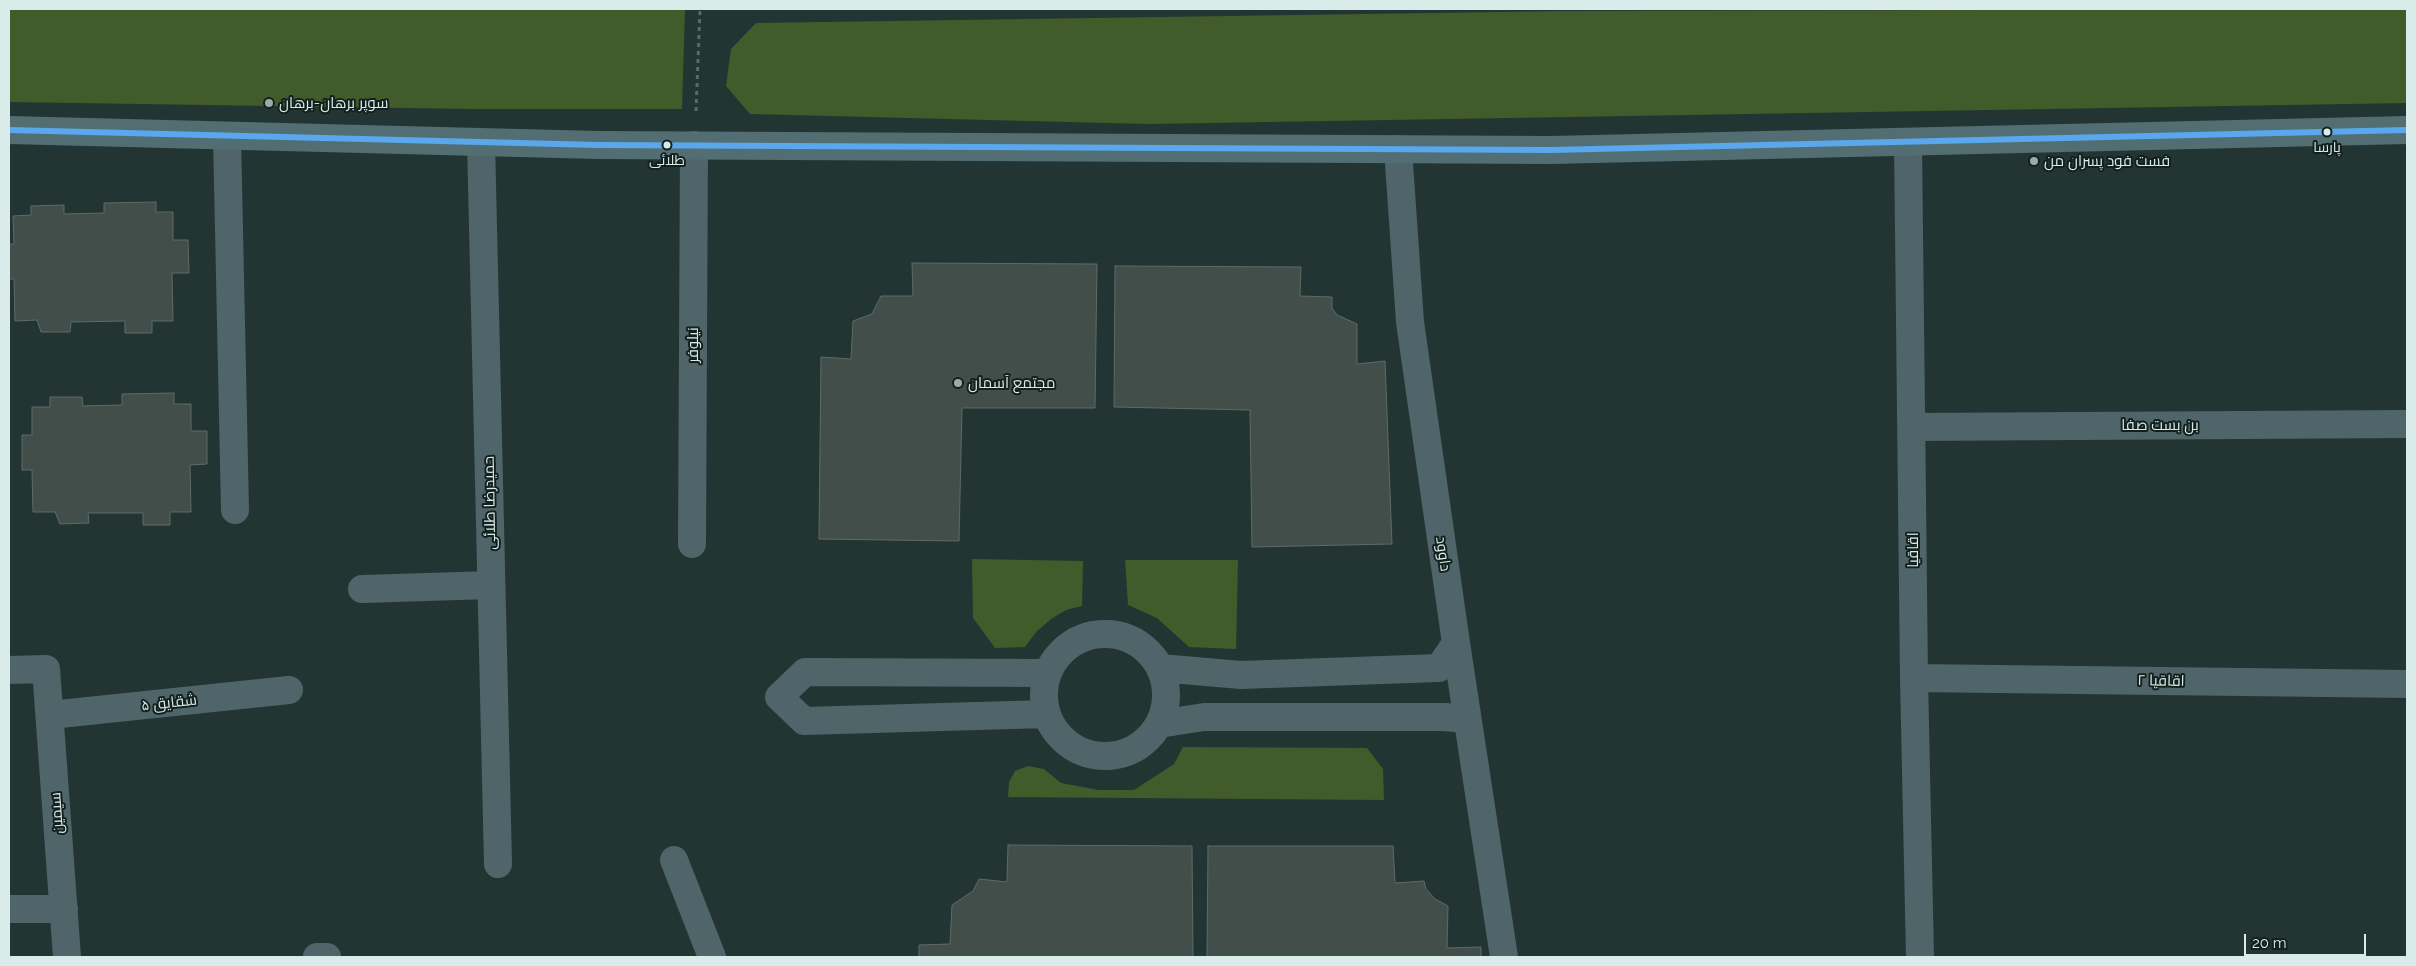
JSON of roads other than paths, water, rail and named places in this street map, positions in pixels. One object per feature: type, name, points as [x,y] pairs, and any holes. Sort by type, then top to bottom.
[{"type":"main road","points":[[9,130],[694,146],[1551,150],[2407,130]]},
{"type":"street","points":[[226,136],[235,510]]},
{"type":"street","name":"حمیدرضا طلائی","points":[[481,142],[498,864]]},
{"type":"street","name":"اقاقیا","points":[[1908,142],[1914,678],[1920,957]]},
{"type":"street","name":"نیلوفر","points":[[692,544],[694,146]]},
{"type":"street","name":"داوود","points":[[1398,149],[1410,322],[1467,719],[1504,957]]},
{"type":"street","name":"بن بست صفا","points":[[1912,427],[2407,424]]},
{"type":"street","points":[[362,590],[491,584]]},
{"type":"street","points":[[1094,634],[1114,634],[1132,640],[1149,652],[1160,668],[1166,686],[1165,706],[1159,724],[1147,740],[1130,751],[1112,756],[1092,755],[1072,747],[1056,733],[1046,714],[1043,694],[1047,673],[1058,655],[1074,642],[1094,634]]},
{"type":"street","points":[[1160,668],[1242,675],[1439,668],[1456,642]]},
{"type":"street","name":"سیمین","points":[[9,670],[46,669],[67,957]]},
{"type":"street","points":[[1046,714],[804,721],[779,696],[805,672],[1047,673]]},
{"type":"street","name":"اقاقیا ۲","points":[[1914,678],[2407,684]]},
{"type":"street","name":"شقایق ۵","points":[[50,715],[288,690]]},
{"type":"street","points":[[1159,724],[1204,717],[1444,717],[1467,719]]},
{"type":"street","points":[[674,860],[712,957]]},
{"type":"street","points":[[9,909],[64,909]]},
{"type":"street","points":[[317,957],[327,957]]},
{"type":"place","name":"سوپر برهان-برهان","points":[[269,103]]},
{"type":"place","name":"پارسا","points":[[2327,132]]},
{"type":"place","name":"طلائی","points":[[667,145]]},
{"type":"place","name":"فست فود پسران من","points":[[2034,161]]},
{"type":"place","name":"مجتمع آسمان","points":[[958,383]]}]
